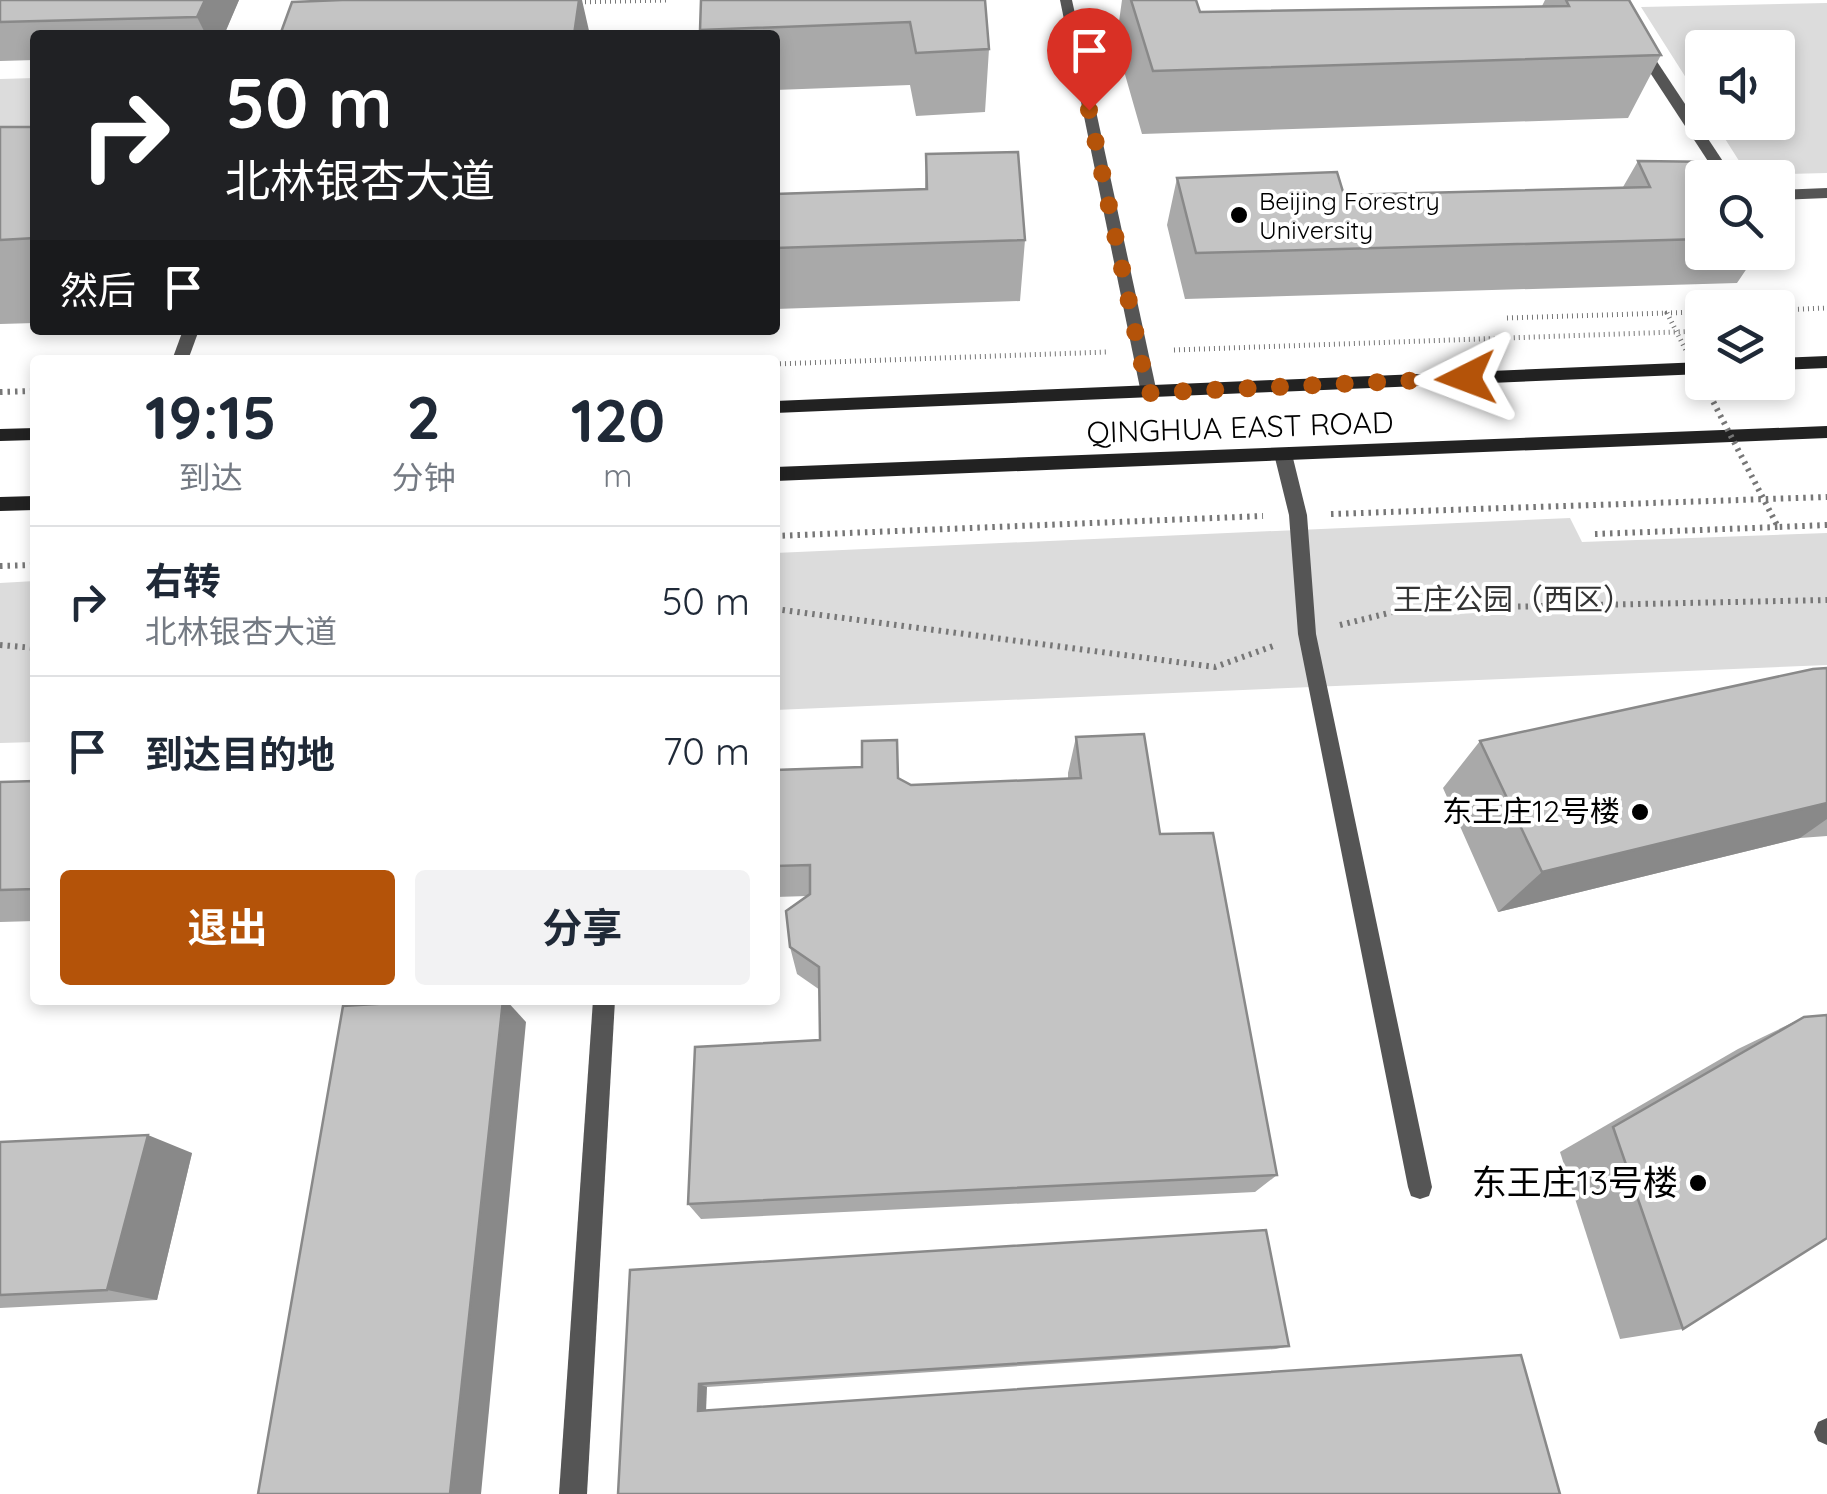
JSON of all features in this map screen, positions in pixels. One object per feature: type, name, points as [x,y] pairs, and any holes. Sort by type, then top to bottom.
[{"type":"main road","points":[[1795,363],[1827,362]]},
{"type":"main road","name":"QINGHUA EAST ROAD","points":[[780,407],[1685,369]]},
{"type":"main road","name":"QINGHUA EAST ROAD","points":[[780,474],[1827,432]]},
{"type":"main road","points":[[0,435],[30,434]]},
{"type":"main road","points":[[0,504],[30,503]]},
{"type":"street","points":[[1066,0],[1148,393]]},
{"type":"street","points":[[1631,32],[1715,160]]},
{"type":"street","points":[[1795,195],[1827,194]]},
{"type":"street","points":[[1283,454],[1298,515],[1307,634],[1420,1187]]},
{"type":"street","points":[[573,1494],[604,1005]]},
{"type":"path","points":[[572,2],[668,0]]},
{"type":"path","points":[[1795,309],[1827,308]]},
{"type":"path","points":[[1507,318],[1685,312]]},
{"type":"path","points":[[1667,313],[1685,348]]},
{"type":"path","points":[[780,364],[1685,332]]},
{"type":"path","points":[[0,392],[30,391]]},
{"type":"path","points":[[1711,400],[1778,527]]},
{"type":"path","points":[[1595,534],[1827,526]]},
{"type":"path","points":[[0,566],[30,565]]},
{"type":"path","points":[[0,645],[30,648]]},
{"type":"green space","points":[[1827,3],[1827,173],[1795,174],[1795,160],[1738,160],[1726,140],[1795,140],[1795,30],[1685,30],[1685,76],[1641,7]]},
{"type":"green space","points":[[30,78],[30,157],[0,158],[0,79]]},
{"type":"green space","name":"王庄公园（西区）","points":[[1570,518],[1582,542],[1827,533],[1827,665],[780,710],[780,553]]},
{"type":"green space","points":[[30,581],[30,742],[0,743],[0,583]]},
{"type":"building","points":[[0,0],[205,0],[197,17],[0,22]]},
{"type":"building","points":[[579,0],[575,30],[282,30],[292,2]]},
{"type":"building","points":[[701,0],[985,0],[989,49],[916,53],[910,22],[700,30]]},
{"type":"building","points":[[1131,0],[1196,0],[1200,12],[1569,6],[1566,0],[1629,0],[1661,55],[1153,71]]},
{"type":"building","points":[[0,127],[30,127],[30,238],[0,240]]},
{"type":"building","points":[[1018,152],[1025,240],[780,248],[780,194],[927,189],[926,154]]},
{"type":"building","points":[[1638,161],[1685,162],[1685,239],[1196,253],[1177,178],[1337,172],[1344,195],[1650,187]]},
{"type":"building","name":"东王庄12号楼","points":[[1827,668],[1827,803],[1542,872],[1480,741],[1813,669]]},
{"type":"building","points":[[1144,734],[1160,834],[1213,833],[1277,1175],[688,1204],[695,1047],[820,1040],[819,967],[790,947],[786,911],[810,894],[810,865],[780,866],[780,770],[862,767],[862,741],[897,740],[898,778],[911,785],[1081,778],[1076,737]]},
{"type":"building","points":[[30,781],[30,889],[0,890],[0,782]]},
{"type":"building","points":[[502,1005],[450,1494],[258,1494],[343,1006]]},
{"type":"building","name":"东王庄13号楼","points":[[1827,1015],[1827,1238],[1683,1329],[1613,1127],[1804,1017]]},
{"type":"building","points":[[148,1135],[107,1290],[0,1295],[0,1142]]},
{"type":"building","points":[[1266,1230],[1289,1346],[699,1384],[698,1411],[1521,1355],[1560,1494],[618,1494],[630,1270]]},
{"type":"place","name":"Beijing Forestry University","points":[[1239,215]]},
{"type":"place","name":"东王庄12号楼","points":[[1640,812]]},
{"type":"place","name":"东王庄13号楼","points":[[1698,1183]]},
{"type":"route","points":[[1089,110],[1148,393],[1466,378]]}]
